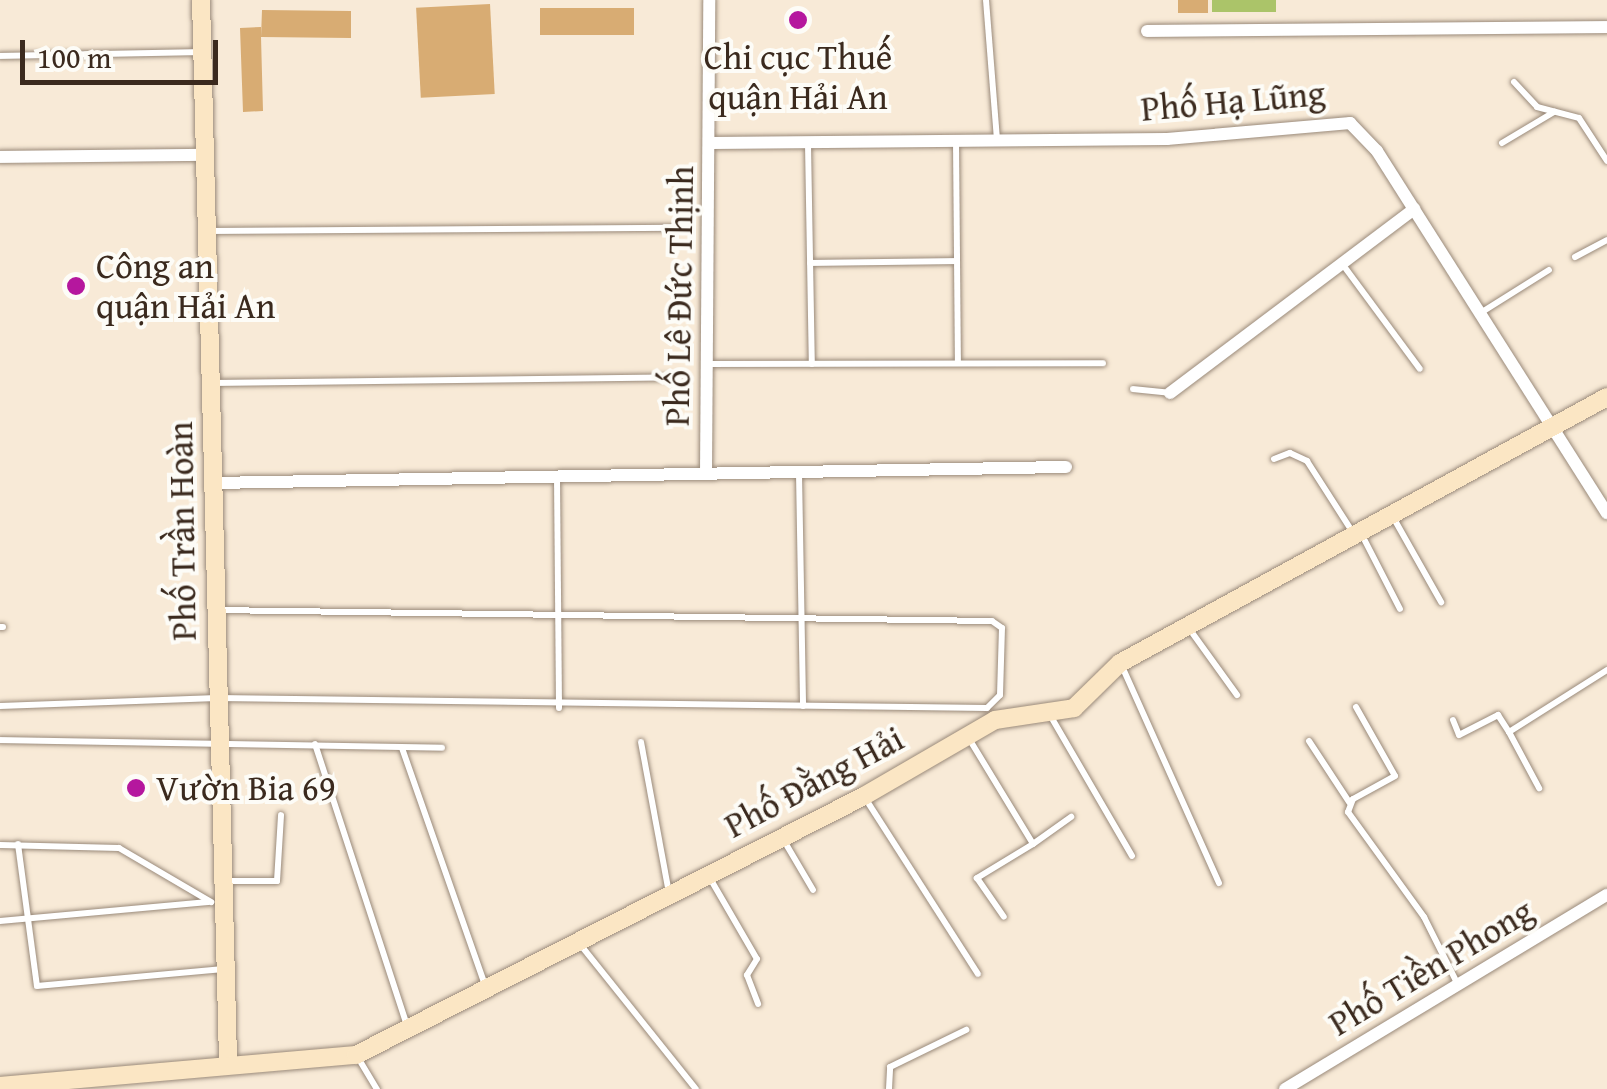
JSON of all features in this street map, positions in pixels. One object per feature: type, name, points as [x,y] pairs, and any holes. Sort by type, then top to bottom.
[{"type":"street","name":"Phố Trần Hoàn","points":[[201,0],[222,881],[217,902],[228,1060]]},
{"type":"street","name":"Phố Lê Đức Thịnh","points":[[706,474],[712,143],[709,0]]},
{"type":"street","points":[[1147,30],[1607,27]]},
{"type":"street","name":"Phố Hạ Lũng","points":[[712,143],[1167,139],[1337,120],[1363,133],[1556,425],[1607,514]]},
{"type":"street","points":[[0,157],[205,155]]},
{"type":"street","points":[[1170,393],[1414,209]]},
{"type":"street","name":"Phố Đằng Hải","points":[[0,1086],[228,1060],[356,1054],[864,796],[1006,716],[1048,712],[1086,700],[1120,663],[1390,512],[1607,397]]},
{"type":"street","points":[[214,483],[1066,467]]},
{"type":"street","name":"Phố Tiền Phong","points":[[1285,1089],[1607,895]]},
{"type":"lane","points":[[986,0],[998,141]]},
{"type":"lane","points":[[0,56],[202,52]]},
{"type":"lane","points":[[1514,82],[1537,107],[1560,109],[1579,118],[1607,160]]},
{"type":"lane","points":[[1502,143],[1560,109]]},
{"type":"lane","points":[[956,141],[958,364]]},
{"type":"lane","points":[[808,144],[812,364]]},
{"type":"lane","points":[[207,231],[675,228]]},
{"type":"lane","points":[[1574,256],[1607,240]]},
{"type":"lane","points":[[810,263],[957,261]]},
{"type":"lane","points":[[1342,264],[1420,369]]},
{"type":"lane","points":[[1482,312],[1549,270]]},
{"type":"lane","points":[[706,364],[1103,363]]},
{"type":"lane","points":[[212,383],[678,377]]},
{"type":"lane","points":[[1133,389],[1170,393]]},
{"type":"lane","points":[[1274,460],[1290,453],[1307,461],[1356,531],[1400,609]]},
{"type":"lane","points":[[799,472],[804,706]]},
{"type":"lane","points":[[557,476],[559,708]]},
{"type":"lane","points":[[1390,512],[1441,602]]},
{"type":"lane","points":[[0,706],[217,698],[559,708],[987,708],[1000,695],[1002,628],[802,617],[217,610]]},
{"type":"lane","points":[[1188,626],[1237,695]]},
{"type":"lane","points":[[1120,663],[1219,882]]},
{"type":"lane","points":[[1509,732],[1607,670]]},
{"type":"lane","points":[[1349,802],[1396,776],[1356,707]]},
{"type":"lane","points":[[1048,712],[1132,856]]},
{"type":"lane","points":[[1454,720],[1459,735],[1498,716],[1539,788]]},
{"type":"lane","points":[[968,736],[1034,844]]},
{"type":"lane","points":[[0,740],[442,748]]},
{"type":"lane","points":[[1309,741],[1458,986]]},
{"type":"lane","points":[[641,742],[668,893]]},
{"type":"lane","points":[[315,744],[408,1028]]},
{"type":"lane","points":[[402,748],[486,989]]},
{"type":"lane","points":[[864,796],[978,974]]},
{"type":"lane","points":[[222,881],[277,880],[281,815]]},
{"type":"lane","points":[[1004,917],[977,878],[1071,818]]},
{"type":"lane","points":[[782,838],[813,890]]},
{"type":"lane","points":[[18,844],[22,918],[31,978],[44,990],[224,969]]},
{"type":"lane","points":[[0,845],[119,848],[217,902]]},
{"type":"lane","points":[[708,874],[758,959],[747,975],[758,1004]]},
{"type":"lane","points":[[0,921],[217,902]]},
{"type":"lane","points":[[578,942],[696,1089]]},
{"type":"lane","points":[[889,1089],[890,1067],[966,1030]]},
{"type":"lane","points":[[356,1054],[377,1089]]},
{"type":"lane","points":[[126,1073],[140,1089]]},
{"type":"green space","points":[[1212,0],[1276,0],[1276,12],[1212,12]]},
{"type":"building","points":[[1178,0],[1208,0],[1208,13],[1178,13]]},
{"type":"building","points":[[490,4],[495,94],[421,98],[416,8]]},
{"type":"building","points":[[540,8],[634,8],[634,35],[540,35]]},
{"type":"building","points":[[262,10],[351,11],[351,38],[261,37]]},
{"type":"building","points":[[261,27],[263,111],[243,112],[240,28]]},
{"type":"place","name":"Chi cục Thuế quận Hải An","points":[[798,20]]},
{"type":"place","name":"Công an quận Hải An","points":[[76,286]]},
{"type":"place","name":"Vườn Bia 69","points":[[136,788]]}]
